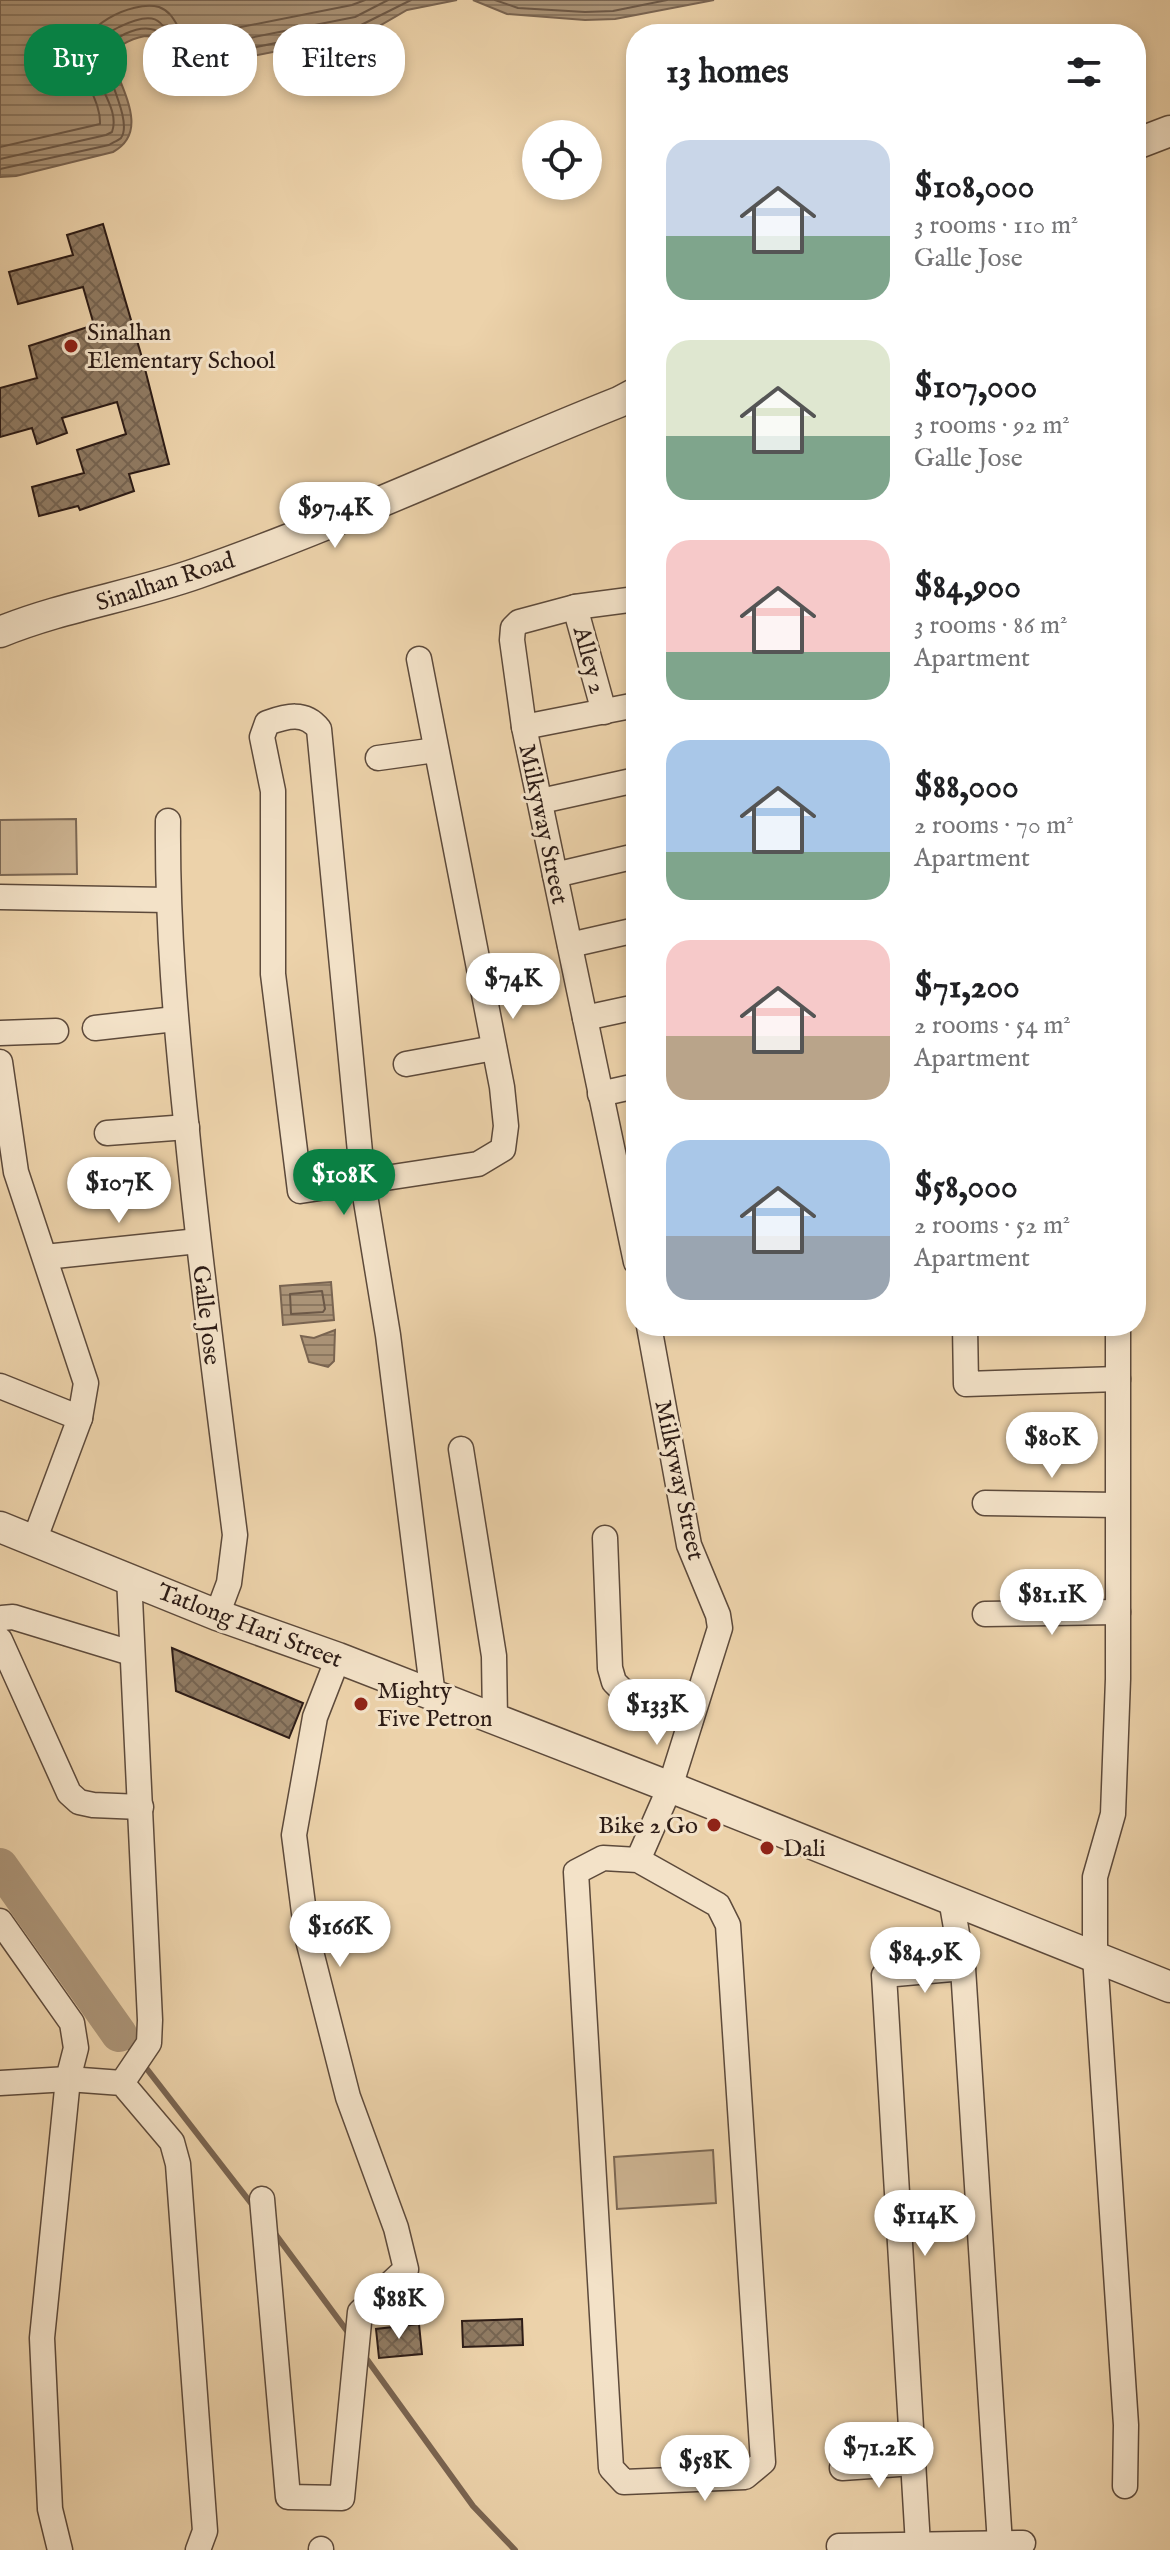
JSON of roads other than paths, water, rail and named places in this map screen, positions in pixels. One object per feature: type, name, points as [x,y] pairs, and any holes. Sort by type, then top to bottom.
[{"type":"street","points":[[1146,140],[1170,131]]},
{"type":"street","name":"Sinalhan Road","points":[[0,632],[22,623],[197,574],[377,505],[626,398]]},
{"type":"street","points":[[575,607],[626,600]]},
{"type":"street","name":"Milkyway Street","points":[[575,607],[519,622],[513,628],[512,640],[524,727],[600,1094],[625,1164]]},
{"type":"street","name":"Alley 2","points":[[575,607],[604,712]]},
{"type":"street","points":[[419,659],[494,1048],[506,1126],[503,1149],[478,1164],[363,1183],[300,1191],[273,974],[273,791],[262,737],[267,723],[283,717],[301,716],[319,729],[363,1183],[388,1335],[433,1696]]},
{"type":"street","points":[[524,727],[626,707]]},
{"type":"street","points":[[378,758],[436,750]]},
{"type":"street","points":[[541,801],[626,782]]},
{"type":"street","name":"Galle Jose","points":[[168,821],[167,900],[175,1019],[198,1241],[235,1535],[229,1583],[217,1615]]},
{"type":"street","points":[[555,875],[626,858]]},
{"type":"street","points":[[0,897],[167,900]]},
{"type":"street","points":[[570,945],[626,932]]},
{"type":"street","points":[[585,1018],[626,1009]]},
{"type":"street","points":[[95,1028],[175,1019]]},
{"type":"street","points":[[0,1033],[56,1031]]},
{"type":"street","points":[[406,1064],[494,1048]]},
{"type":"street","points":[[0,1062],[16,1172],[86,1383],[80,1418],[34,1541]]},
{"type":"street","points":[[600,1094],[626,1088]]},
{"type":"street","points":[[107,1133],[187,1127]]},
{"type":"street","points":[[45,1257],[198,1241]]},
{"type":"street","name":"Milkyway Street","points":[[638,1860],[670,1787],[720,1628],[718,1615],[689,1545],[651,1336]]},
{"type":"street","points":[[965,1336],[966,1384],[1118,1379]]},
{"type":"street","points":[[1118,1336],[1118,1612],[1113,1814],[1095,1877],[1095,1956],[1126,2425],[1125,2486]]},
{"type":"street","points":[[0,1386],[80,1418]]},
{"type":"street","points":[[461,1449],[494,1656],[495,1720]]},
{"type":"street","points":[[985,1503],[1117,1505]]},
{"type":"street","name":"Tatlong Hari Street","points":[[0,1527],[217,1615],[338,1658],[670,1787],[1170,1987]]},
{"type":"street","points":[[605,1538],[610,1668],[614,1682],[622,1690],[690,1722]]},
{"type":"street","points":[[126,2077],[149,2043],[129,1577]]},
{"type":"street","points":[[985,1614],[1118,1612]]},
{"type":"street","points":[[0,1620],[13,1617],[131,1653]]},
{"type":"street","points":[[0,1640],[69,1793],[79,1802],[93,1805],[141,1807]]},
{"type":"street","points":[[262,2199],[288,2497],[342,2498],[360,2312],[406,2269],[396,2228],[344,2083],[307,1936],[294,1835],[315,1717],[338,1658]]},
{"type":"street","points":[[603,1858],[638,1860],[718,1905],[728,1925],[763,2462],[745,2477],[624,2482],[611,2468],[576,1872],[603,1858]]},
{"type":"street","points":[[839,2546],[1012,2543],[963,1968],[951,1899]]},
{"type":"street","points":[[0,1921],[72,2023],[76,2048],[68,2079],[42,2338],[50,2509],[60,2550]]},
{"type":"street","points":[[913,2547],[913,2463],[884,1975],[963,1968]]},
{"type":"street","points":[[0,2083],[126,2077]]},
{"type":"street","points":[[126,2077],[172,2142],[178,2164],[205,2531],[198,2550]]},
{"type":"street","points":[[842,2468],[913,2463]]},
{"type":"water","points":[[0,0],[457,0],[407,10],[383,24],[273,24],[273,52],[257,55],[257,24],[143,24],[143,36],[127,42],[127,24],[24,24],[24,96],[126,96],[130,108],[130,133],[113,152],[16,176],[0,177]]},
{"type":"water","points":[[473,0],[714,0],[615,19],[585,20],[507,14]]},
{"type":"water","points":[[331,1282],[334,1320],[283,1325],[280,1286]]},
{"type":"water","points":[[335,1330],[334,1361],[328,1367],[309,1362],[301,1336],[314,1338]]},
{"type":"waterway","points":[[0,1866],[119,2034]]},
{"type":"waterway","points":[[119,2034],[134,2052]]},
{"type":"waterway","points":[[143,2064],[254,2207]]},
{"type":"waterway","points":[[273,2231],[350,2335]]},
{"type":"waterway","points":[[363,2354],[473,2506],[515,2550]]},
{"type":"place","name":"Sinalhan Elementary School","points":[[71,346]]},
{"type":"place","name":"Mighty Five Petron","points":[[361,1704]]},
{"type":"place","name":"Bike 2 Go","points":[[714,1825]]},
{"type":"place","name":"Dali","points":[[767,1848]]}]
